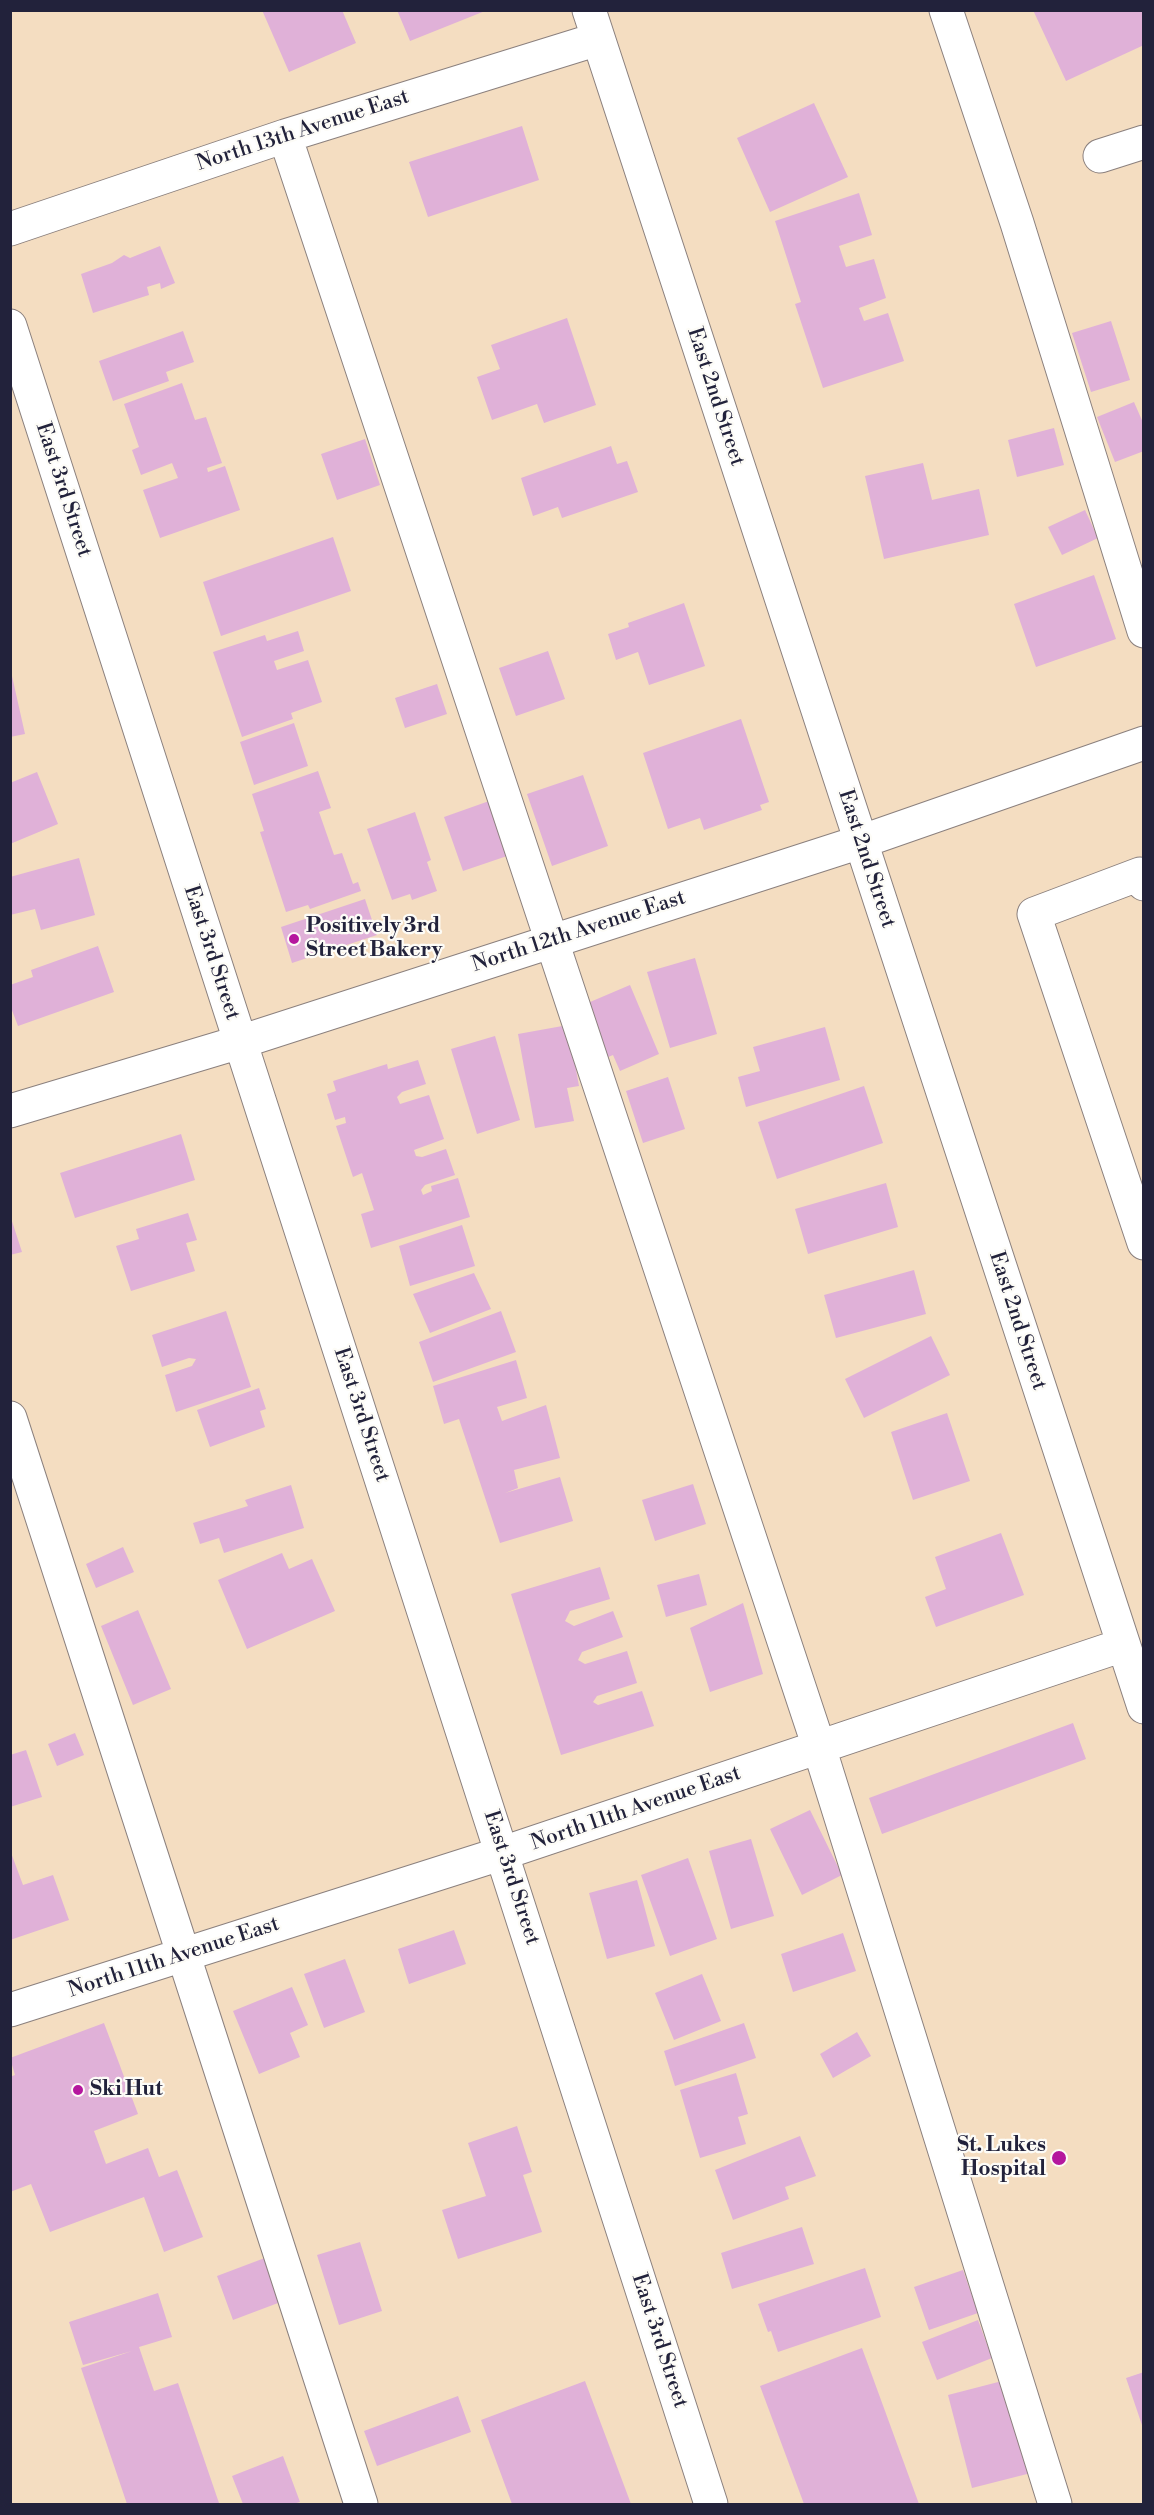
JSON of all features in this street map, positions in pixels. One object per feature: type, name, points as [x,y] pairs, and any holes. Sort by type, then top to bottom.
[{"type":"street","points":[[946,10],[1017,223],[1143,631]]},
{"type":"street","name":"North 13th Avenue East","points":[[10,229],[285,136],[593,25]]},
{"type":"street","name":"East 2nd Street","points":[[593,25],[1143,1707]]},
{"type":"street","points":[[285,136],[819,1747],[1055,2505]]},
{"type":"street","points":[[1100,156],[1143,142]]},
{"type":"street","name":"East 3rd Street","points":[[10,327],[711,2505]]},
{"type":"street","name":"North 12th Avenue East","points":[[10,1112],[240,1042],[860,842],[1143,743]]},
{"type":"street","points":[[1143,884],[1140,874],[1034,914],[1143,1243]]},
{"type":"street","points":[[10,1418],[361,2505]]},
{"type":"street","name":"North 11th Avenue East","points":[[10,2010],[503,1853],[1123,1645]]},
{"type":"building","points":[[262,10],[342,10],[356,43],[289,72]]},
{"type":"building","points":[[397,10],[485,10],[485,11],[410,41]]},
{"type":"building","points":[[1033,10],[1144,10],[1144,45],[1066,81]]},
{"type":"building","points":[[814,103],[848,177],[770,212],[737,138]]},
{"type":"building","points":[[522,126],[539,180],[428,217],[409,162]]},
{"type":"building","points":[[859,193],[872,235],[839,246],[846,267],[874,259],[886,298],[859,308],[864,321],[888,313],[904,361],[823,388],[795,304],[801,302],[775,221]]},
{"type":"building","points":[[160,246],[175,283],[161,289],[160,283],[147,287],[149,295],[93,313],[81,274],[112,263],[124,255],[130,258]]},
{"type":"building","points":[[567,318],[596,405],[544,423],[537,404],[492,420],[477,377],[500,369],[491,345]]},
{"type":"building","points":[[1111,321],[1130,380],[1091,392],[1072,333]]},
{"type":"building","points":[[183,331],[194,362],[166,372],[169,381],[113,401],[99,361]]},
{"type":"building","points":[[182,383],[195,420],[206,417],[222,463],[207,468],[208,472],[225,466],[240,510],[160,538],[143,490],[178,478],[172,463],[141,475],[132,450],[139,447],[124,404]]},
{"type":"building","points":[[1134,402],[1144,425],[1144,451],[1115,462],[1097,417]]},
{"type":"building","points":[[1054,428],[1064,465],[1017,477],[1008,440]]},
{"type":"building","points":[[365,439],[380,485],[337,500],[321,454]]},
{"type":"building","points":[[611,446],[617,464],[627,461],[638,492],[562,518],[558,507],[533,516],[521,478]]},
{"type":"building","points":[[923,463],[932,500],[979,489],[989,535],[884,559],[865,476]]},
{"type":"building","points":[[1085,510],[1098,538],[1062,555],[1048,527]]},
{"type":"building","points":[[333,537],[351,591],[221,636],[203,582]]},
{"type":"building","points":[[1094,575],[1116,639],[1036,667],[1014,604]]},
{"type":"building","points":[[684,603],[705,666],[649,685],[638,652],[616,660],[608,634],[629,627],[628,623]]},
{"type":"building","points":[[298,631],[304,651],[274,661],[277,670],[308,660],[322,702],[291,713],[293,719],[242,737],[213,652],[265,635],[267,641]]},
{"type":"building","points":[[548,651],[565,699],[516,716],[499,668]]},
{"type":"building","points":[[10,676],[12,676],[25,734],[10,737]]},
{"type":"building","points":[[437,684],[447,714],[405,728],[395,698]]},
{"type":"building","points":[[741,719],[769,802],[760,805],[762,810],[704,830],[700,818],[668,829],[643,753]]},
{"type":"building","points":[[294,723],[308,766],[254,785],[240,742]]},
{"type":"building","points":[[318,771],[331,808],[319,812],[334,855],[342,853],[353,884],[358,882],[361,891],[310,909],[308,905],[286,912],[260,832],[264,831],[252,794]]},
{"type":"building","points":[[37,772],[58,824],[10,844],[10,783]]},
{"type":"building","points":[[583,775],[608,846],[552,866],[527,794]]},
{"type":"building","points":[[492,800],[510,855],[463,871],[444,817]]},
{"type":"building","points":[[415,812],[431,860],[427,862],[437,891],[412,900],[410,894],[392,900],[367,829]]},
{"type":"building","points":[[79,858],[95,915],[41,930],[35,909],[10,915],[10,877]]},
{"type":"building","points":[[365,899],[377,935],[292,963],[281,927]]},
{"type":"building","points":[[98,946],[114,992],[18,1026],[10,1005],[10,985],[33,977],[31,970]]},
{"type":"building","points":[[695,958],[717,1034],[670,1048],[647,972]]},
{"type":"building","points":[[630,985],[659,1054],[620,1071],[613,1055],[606,1058],[583,1005]]},
{"type":"building","points":[[568,1025],[579,1086],[567,1088],[574,1121],[535,1128],[518,1034]]},
{"type":"building","points":[[825,1027],[840,1080],[746,1107],[738,1077],[760,1071],[753,1047]]},
{"type":"building","points":[[495,1036],[520,1120],[477,1134],[451,1049]]},
{"type":"building","points":[[418,1060],[426,1084],[402,1092],[397,1097],[400,1104],[429,1095],[444,1139],[414,1150],[416,1156],[422,1157],[446,1149],[455,1175],[425,1185],[421,1190],[423,1195],[432,1191],[431,1186],[458,1178],[470,1217],[371,1248],[361,1214],[374,1210],[362,1173],[353,1177],[336,1126],[346,1123],[345,1117],[335,1120],[327,1094],[336,1091],[333,1081],[387,1064],[388,1069]]},
{"type":"building","points":[[668,1077],[685,1129],[643,1143],[626,1091]]},
{"type":"building","points":[[864,1086],[883,1143],[777,1179],[758,1122]]},
{"type":"building","points":[[181,1134],[195,1180],[75,1218],[60,1173]]},
{"type":"building","points":[[886,1183],[898,1227],[808,1254],[795,1209]]},
{"type":"building","points":[[188,1213],[197,1240],[186,1243],[195,1271],[131,1291],[116,1246],[139,1239],[136,1229]]},
{"type":"building","points":[[10,1215],[22,1252],[10,1255]]},
{"type":"building","points":[[462,1225],[475,1266],[410,1286],[399,1246]]},
{"type":"building","points":[[914,1270],[926,1314],[836,1338],[824,1295]]},
{"type":"building","points":[[474,1273],[491,1309],[430,1333],[413,1294]]},
{"type":"building","points":[[226,1311],[251,1387],[176,1412],[165,1375],[192,1366],[196,1359],[189,1358],[162,1367],[152,1335]]},
{"type":"building","points":[[501,1311],[516,1352],[433,1382],[419,1342]]},
{"type":"building","points":[[931,1336],[950,1375],[864,1418],[845,1379]]},
{"type":"building","points":[[516,1360],[527,1398],[497,1407],[502,1421],[546,1405],[560,1458],[514,1470],[518,1488],[505,1493],[560,1477],[573,1521],[500,1543],[459,1419],[444,1424],[433,1386]]},
{"type":"building","points":[[259,1388],[266,1409],[260,1411],[265,1427],[210,1447],[197,1410]]},
{"type":"building","points":[[947,1413],[970,1481],[913,1500],[891,1432]]},
{"type":"building","points":[[693,1484],[706,1524],[655,1541],[642,1500]]},
{"type":"building","points":[[291,1485],[304,1528],[224,1553],[219,1538],[200,1544],[193,1523],[248,1506],[245,1500]]},
{"type":"building","points":[[1001,1533],[1024,1595],[936,1627],[925,1597],[946,1589],[935,1557]]},
{"type":"building","points":[[123,1547],[134,1572],[96,1588],[86,1564]]},
{"type":"building","points":[[282,1553],[289,1569],[312,1559],[335,1611],[247,1649],[218,1580]]},
{"type":"building","points":[[600,1567],[610,1599],[570,1611],[565,1621],[574,1626],[613,1611],[623,1637],[582,1652],[578,1660],[585,1664],[627,1651],[637,1683],[597,1696],[593,1702],[598,1705],[642,1691],[654,1726],[561,1755],[511,1594]]},
{"type":"building","points":[[699,1574],[707,1605],[666,1617],[657,1585]]},
{"type":"building","points":[[743,1603],[763,1674],[710,1692],[690,1628]]},
{"type":"building","points":[[138,1610],[171,1689],[133,1705],[101,1626]]},
{"type":"building","points":[[1073,1723],[1086,1759],[882,1834],[869,1798]]},
{"type":"building","points":[[75,1733],[84,1755],[57,1766],[48,1744]]},
{"type":"building","points":[[26,1750],[42,1797],[10,1807],[10,1755]]},
{"type":"building","points":[[810,1810],[842,1875],[802,1895],[770,1829]]},
{"type":"building","points":[[751,1839],[774,1916],[731,1929],[709,1851]]},
{"type":"building","points":[[10,1850],[23,1885],[53,1875],[69,1920],[10,1940]]},
{"type":"building","points":[[688,1858],[717,1939],[670,1956],[641,1875]]},
{"type":"building","points":[[637,1880],[655,1946],[607,1959],[589,1893]]},
{"type":"building","points":[[454,1930],[466,1964],[409,1984],[398,1949]]},
{"type":"building","points":[[843,1933],[856,1971],[793,1992],[781,1954]]},
{"type":"building","points":[[345,1959],[365,2012],[324,2028],[304,1974]]},
{"type":"building","points":[[702,1974],[721,2021],[674,2040],[655,1993]]},
{"type":"building","points":[[292,1987],[308,2025],[290,2033],[300,2057],[259,2074],[233,2011]]},
{"type":"building","points":[[104,2023],[138,2114],[94,2131],[106,2164],[148,2148],[159,2177],[177,2170],[203,2237],[164,2252],[144,2197],[50,2232],[31,2184],[10,2192],[10,2077],[15,2075],[10,2058]]},
{"type":"building","points":[[744,2023],[756,2058],[675,2086],[664,2051]]},
{"type":"building","points":[[857,2032],[871,2056],[833,2078],[820,2054]]},
{"type":"building","points":[[736,2073],[748,2114],[738,2117],[746,2144],[700,2158],[680,2090]]},
{"type":"building","points":[[517,2126],[532,2172],[523,2175],[542,2232],[458,2259],[442,2210],[486,2196],[468,2143]]},
{"type":"building","points":[[800,2136],[816,2176],[785,2187],[789,2199],[733,2220],[715,2170]]},
{"type":"building","points":[[802,2227],[814,2264],[732,2289],[721,2253]]},
{"type":"building","points":[[360,2242],[382,2311],[339,2325],[317,2255]]},
{"type":"building","points":[[270,2256],[286,2300],[233,2320],[217,2276]]},
{"type":"building","points":[[865,2268],[881,2317],[778,2352],[758,2304]]},
{"type":"building","points":[[963,2270],[978,2313],[929,2330],[914,2287]]},
{"type":"building","points":[[158,2293],[172,2337],[139,2347],[154,2391],[178,2383],[219,2503],[216,2504],[127,2504],[81,2368],[132,2351],[83,2365],[69,2322]]},
{"type":"building","points":[[978,2320],[992,2358],[937,2380],[922,2342]]},
{"type":"building","points":[[862,2348],[919,2504],[804,2504],[760,2386]]},
{"type":"building","points":[[1144,2372],[1144,2428],[1143,2428],[1126,2378]]},
{"type":"building","points":[[1006,2380],[1031,2473],[972,2488],[948,2395]]},
{"type":"building","points":[[585,2381],[631,2504],[512,2504],[481,2420]]},
{"type":"building","points":[[458,2396],[471,2432],[377,2466],[364,2431]]},
{"type":"building","points":[[283,2456],[300,2502],[243,2504],[232,2476]]},
{"type":"place","name":"Positively 3rd Street Bakery","points":[[294,939]]},
{"type":"place","name":"Ski Hut","points":[[78,2090]]},
{"type":"place","name":"St. Lukes Hospital","points":[[1059,2158]]}]
